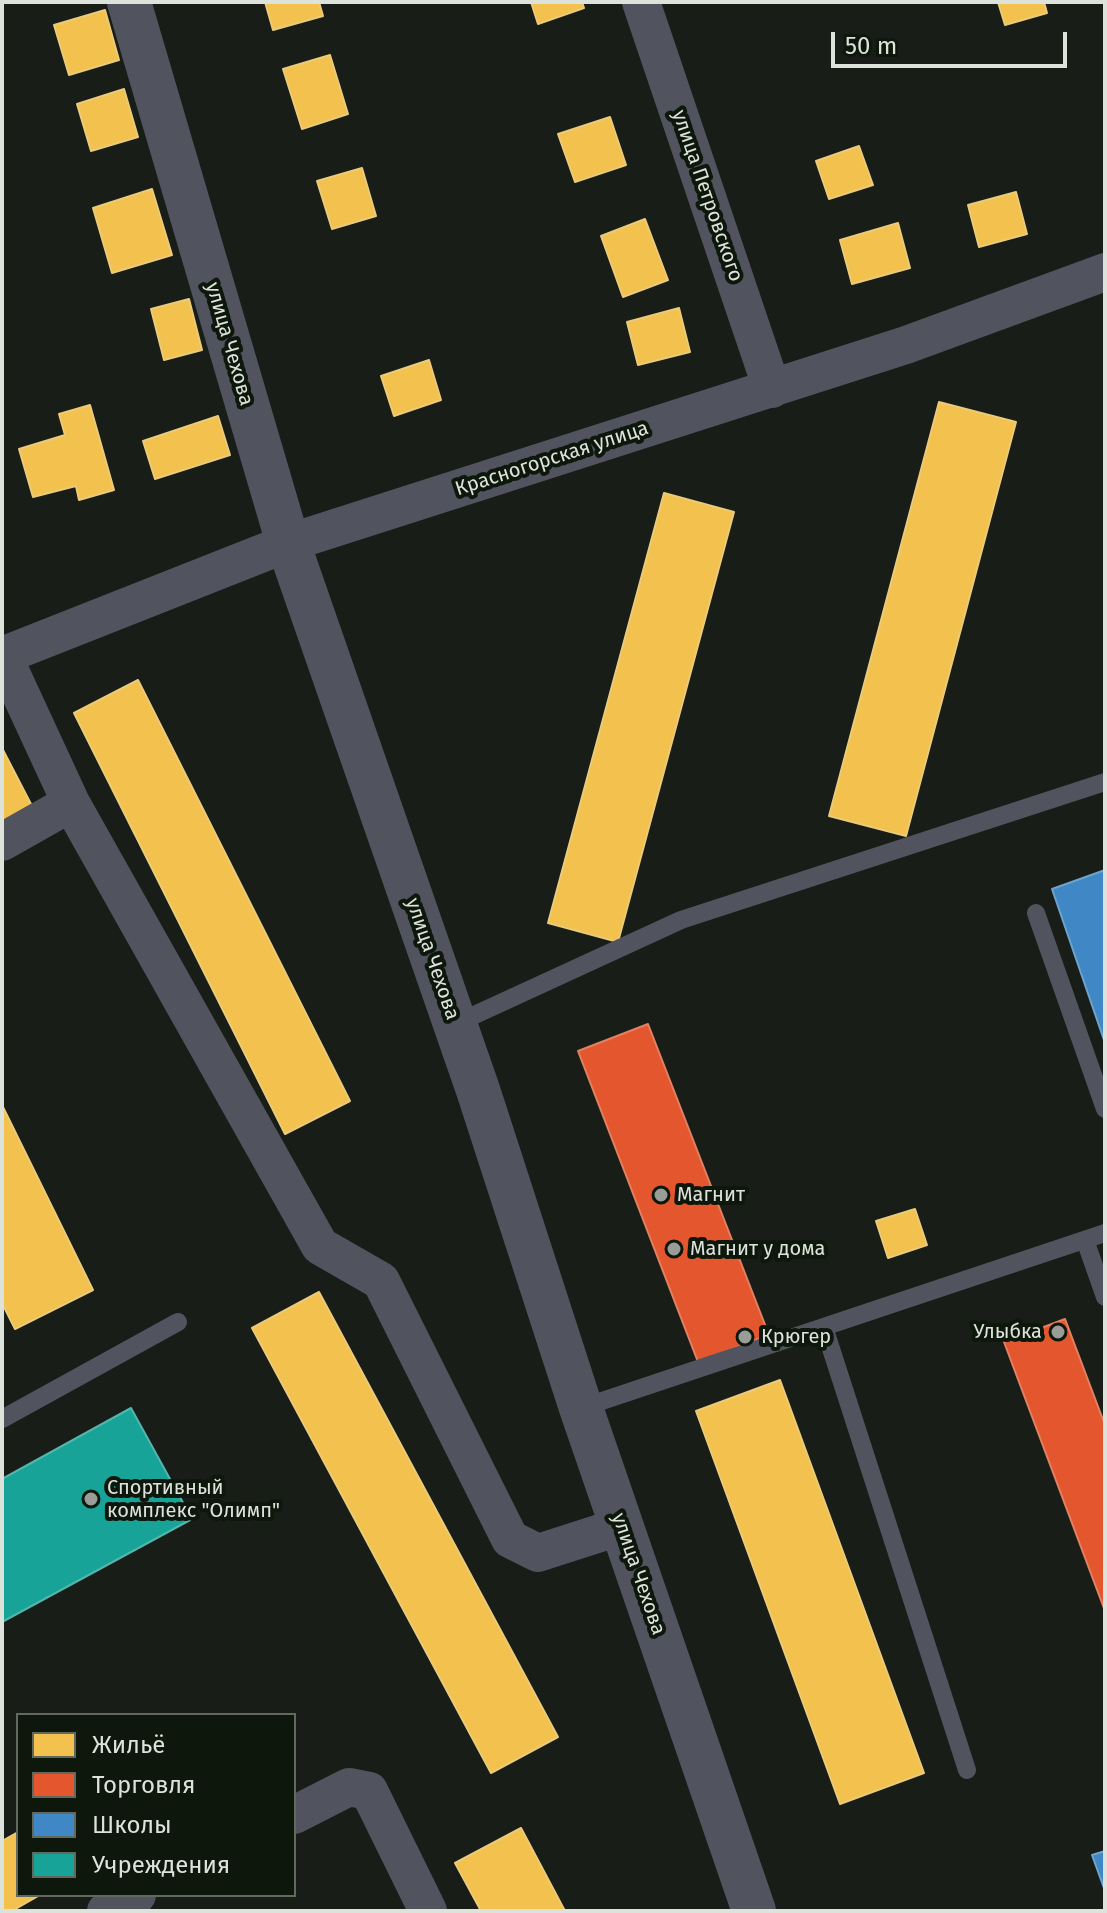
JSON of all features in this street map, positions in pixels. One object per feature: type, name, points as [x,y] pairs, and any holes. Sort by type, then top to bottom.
[{"type":"street","name":"улица Чехова","points":[[129,2],[288,543],[455,1024],[581,1408],[754,1911]]},
{"type":"street","name":"улица Петровского","points":[[641,2],[772,389]]},
{"type":"street","name":"Красногорская улица","points":[[2,656],[288,543],[906,345],[1105,272]]},
{"type":"street","points":[[2,656],[71,803],[320,1246],[381,1281],[510,1539],[538,1553],[622,1526]]},
{"type":"street","points":[[2,842],[71,803]]},
{"type":"street","points":[[296,1814],[349,1787],[369,1791],[428,1911]]},
{"type":"street","points":[[106,1911],[133,1897]]},
{"type":"lane","points":[[455,1024],[681,920],[1105,782]]},
{"type":"lane","points":[[1036,913],[1105,1109]]},
{"type":"lane","points":[[581,1408],[1105,1233]]},
{"type":"lane","points":[[1085,1240],[1105,1297]]},
{"type":"lane","points":[[2,1419],[178,1322]]},
{"type":"lane","points":[[824,1327],[967,1770]]},
{"type":"building: Жильё","points":[[265,2],[319,2],[323,16],[273,30]]},
{"type":"building: Жильё","points":[[531,2],[582,2],[584,8],[538,24]]},
{"type":"building: Жильё","points":[[998,2],[1044,2],[1047,13],[1005,25]]},
{"type":"building: Жильё","points":[[105,10],[119,60],[69,75],[54,25]]},
{"type":"building: Жильё","points":[[330,55],[348,114],[302,129],[283,69]]},
{"type":"building: Жильё","points":[[124,89],[138,137],[91,151],[77,104]]},
{"type":"building: Жильё","points":[[610,117],[626,165],[575,182],[558,134]]},
{"type":"building: Жильё","points":[[859,146],[873,185],[829,199],[816,161]]},
{"type":"building: Жильё","points":[[362,168],[376,216],[332,229],[317,181]]},
{"type":"building: Жильё","points":[[152,189],[172,255],[112,273],[93,208]]},
{"type":"building: Жильё","points":[[1016,192],[1027,234],[979,247],[968,205]]},
{"type":"building: Жильё","points":[[645,219],[668,280],[623,297],[601,236]]},
{"type":"building: Жильё","points":[[898,223],[910,268],[852,284],[840,240]]},
{"type":"building: Жильё","points":[[189,299],[202,350],[164,360],[151,309]]},
{"type":"building: Жильё","points":[[679,308],[690,352],[638,365],[627,322]]},
{"type":"building: Жильё","points":[[429,360],[441,400],[394,416],[381,376]]},
{"type":"building: Жильё","points":[[939,402],[1016,422],[906,836],[829,816]]},
{"type":"building: Жильё","points":[[90,405],[114,490],[79,500],[76,486],[33,497],[19,449],[65,435],[59,414]]},
{"type":"building: Жильё","points":[[218,416],[230,455],[155,479],[143,441]]},
{"type":"building: Жильё","points":[[664,493],[734,512],[618,942],[548,923]]},
{"type":"building: Жильё","points":[[138,680],[350,1101],[285,1134],[74,713]]},
{"type":"building: Жильё","points":[[2,748],[32,806],[2,821]]},
{"type":"building: Жильё","points":[[2,1105],[93,1290],[15,1329],[2,1303]]},
{"type":"building: Жильё","points":[[915,1209],[927,1245],[888,1258],[876,1221]]},
{"type":"building: Жильё","points":[[319,1292],[558,1737],[491,1773],[252,1328]]},
{"type":"building: Жильё","points":[[780,1380],[924,1773],[840,1804],[696,1411]]},
{"type":"building: Жильё","points":[[521,1828],[565,1911],[481,1911],[455,1863]]},
{"type":"building: Жильё","points":[[16,1833],[16,1897],[36,1897],[12,1911],[2,1911],[2,1841]]},
{"type":"building: Торговля","points":[[648,1024],[769,1335],[698,1362],[578,1051]]},
{"type":"building: Торговля","points":[[1065,1319],[1105,1425],[1105,1611],[1004,1342]]},
{"type":"building: Школы","points":[[1105,870],[1105,1043],[1052,889]]},
{"type":"building: Школы","points":[[1105,1851],[1105,1891],[1092,1855]]},
{"type":"building: Учреждения","name":"Спортивный комплекс \"Олимп\"","points":[[131,1408],[192,1519],[2,1622],[2,1479]]},
{"type":"place","name":"Магнит","points":[[661,1195]]},
{"type":"place","name":"Магнит у дома","points":[[674,1249]]},
{"type":"place","name":"Улыбка","points":[[1058,1332]]},
{"type":"place","name":"Крюгер","points":[[745,1337]]},
{"type":"place","name":"Спортивный комплекс \"Олимп\"","points":[[91,1499]]}]
